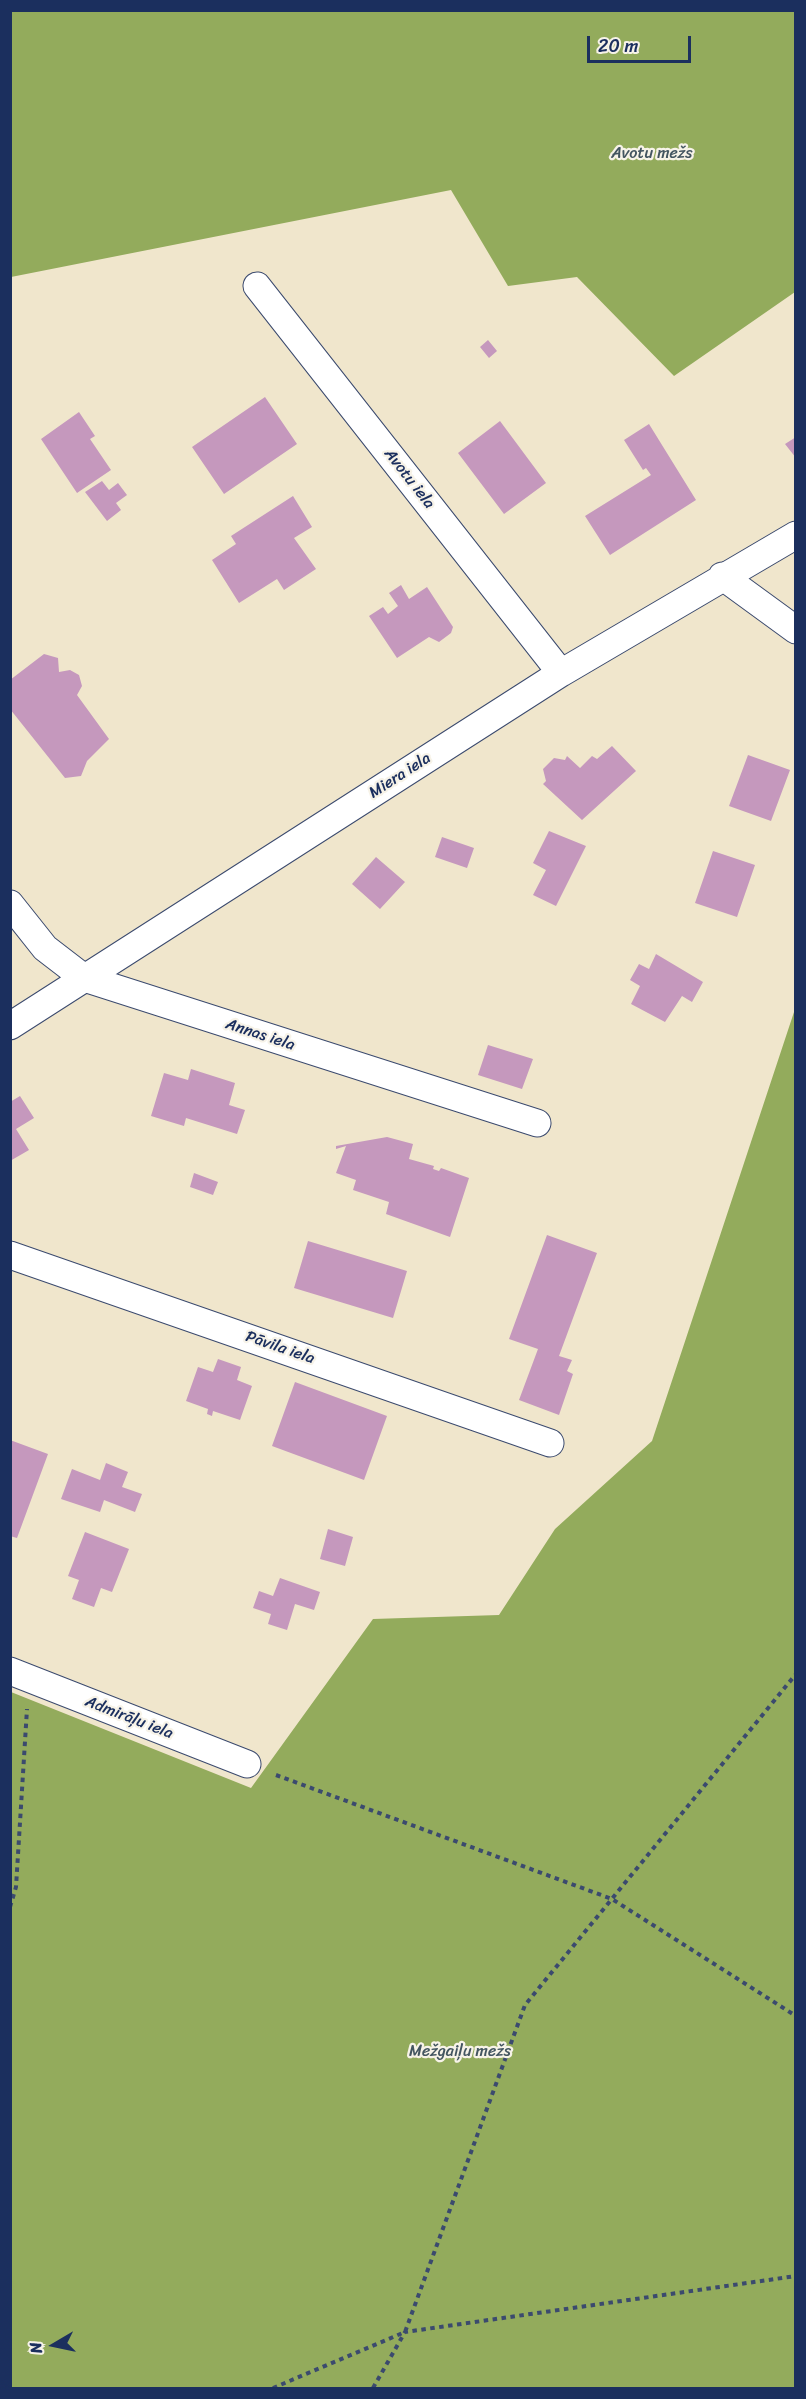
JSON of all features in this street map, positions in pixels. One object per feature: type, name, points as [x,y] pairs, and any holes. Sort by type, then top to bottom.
[{"type":"street","name":"Avotu iela","points":[[257,286],[561,673]]},
{"type":"street","name":"Miera iela","points":[[10,1026],[561,673],[795,535]]},
{"type":"street","points":[[722,576],[795,630]]},
{"type":"street","name":"Annas iela","points":[[10,904],[45,948],[84,978],[537,1123]]},
{"type":"street","name":"Pāvila iela","points":[[10,1255],[550,1443]]},
{"type":"street","name":"Admirāļu iela","points":[[20,1675],[247,1764]]},
{"type":"path","points":[[373,2388],[405,2332],[525,2005],[795,1674]]},
{"type":"path","points":[[10,1907],[16,1887],[20,1675]]},
{"type":"path","points":[[789,1683],[795,1685]]},
{"type":"path","points":[[247,1764],[612,1899],[795,2016]]},
{"type":"path","points":[[273,2388],[405,2332],[795,2276]]},
{"type":"green space","name":"Avotu mežs","points":[[11,10],[795,11],[795,292],[674,376],[577,277],[508,286],[451,190],[11,277]]},
{"type":"green space","name":"Mežgaiļu mežs","points":[[795,1009],[795,2388],[11,2388],[11,1692],[251,1788],[373,1619],[499,1615],[555,1529],[652,1441]]},
{"type":"building","points":[[488,340],[497,351],[489,358],[480,347]]},
{"type":"building","points":[[265,397],[297,444],[224,494],[192,447]]},
{"type":"building","points":[[79,412],[95,436],[90,439],[111,470],[77,493],[41,439]]},
{"type":"building","points":[[500,421],[546,483],[504,514],[458,453]]},
{"type":"building","points":[[649,424],[696,500],[610,555],[585,516],[651,475],[646,468],[643,470],[624,440]]},
{"type":"building","points":[[796,437],[796,458],[785,444]]},
{"type":"building","points":[[102,481],[109,490],[118,483],[127,495],[116,503],[121,510],[107,521],[85,492]]},
{"type":"building","points":[[293,496],[312,527],[294,538],[316,569],[284,590],[277,579],[239,603],[212,560],[236,544],[231,536]]},
{"type":"building","points":[[401,585],[409,599],[427,587],[453,627],[451,633],[439,642],[429,637],[397,658],[369,616],[383,607],[388,614],[398,606],[389,593]]},
{"type":"building","points":[[44,654],[58,658],[59,672],[70,670],[79,675],[82,686],[77,695],[109,739],[87,761],[81,776],[65,778],[10,709],[10,680]]},
{"type":"building","points":[[612,746],[636,771],[582,820],[543,784],[546,781],[543,769],[554,758],[565,760],[567,756],[580,768],[592,756],[597,759]]},
{"type":"building","points":[[748,755],[790,770],[771,821],[729,806]]},
{"type":"building","points":[[549,831],[586,846],[556,906],[533,895],[546,870],[533,863]]},
{"type":"building","points":[[442,837],[474,848],[467,868],[435,857]]},
{"type":"building","points":[[713,851],[755,865],[737,917],[695,903]]},
{"type":"building","points":[[376,857],[405,882],[380,909],[352,884]]},
{"type":"building","points":[[656,954],[703,982],[692,1002],[682,996],[665,1022],[631,1004],[640,986],[630,980],[639,964],[649,969]]},
{"type":"building","points":[[488,1045],[533,1059],[522,1089],[478,1075]]},
{"type":"building","points":[[191,1069],[235,1083],[229,1105],[245,1110],[237,1134],[186,1118],[184,1126],[151,1116],[164,1073],[188,1080]]},
{"type":"building","points":[[20,1096],[34,1118],[16,1129],[29,1150],[10,1161],[10,1102]]},
{"type":"building","points":[[387,1137],[413,1144],[409,1159],[434,1166],[433,1169],[439,1171],[441,1168],[469,1178],[450,1237],[386,1214],[389,1202],[353,1190],[356,1180],[336,1173],[346,1146],[336,1149],[336,1146]]},
{"type":"building","points":[[194,1173],[218,1182],[213,1195],[190,1187]]},
{"type":"building","points":[[547,1235],[597,1253],[559,1356],[572,1360],[567,1371],[573,1374],[559,1415],[519,1400],[538,1349],[509,1339]]},
{"type":"building","points":[[308,1241],[407,1271],[393,1318],[294,1288]]},
{"type":"building","points":[[218,1359],[241,1367],[237,1380],[252,1386],[240,1420],[213,1411],[212,1416],[207,1414],[208,1409],[186,1401],[198,1367],[213,1372]]},
{"type":"building","points":[[295,1382],[387,1416],[364,1480],[272,1446]]},
{"type":"building","points":[[10,1440],[48,1454],[17,1538],[10,1536]]},
{"type":"building","points":[[106,1463],[128,1472],[122,1487],[142,1494],[135,1512],[104,1500],[100,1512],[61,1499],[72,1469],[100,1480]]},
{"type":"building","points":[[328,1529],[353,1537],[345,1566],[320,1559]]},
{"type":"building","points":[[85,1532],[129,1549],[112,1592],[101,1588],[94,1607],[72,1599],[79,1580],[68,1576]]},
{"type":"building","points":[[280,1578],[320,1592],[314,1610],[295,1604],[287,1630],[268,1624],[271,1614],[253,1608],[259,1591],[273,1596]]}]
